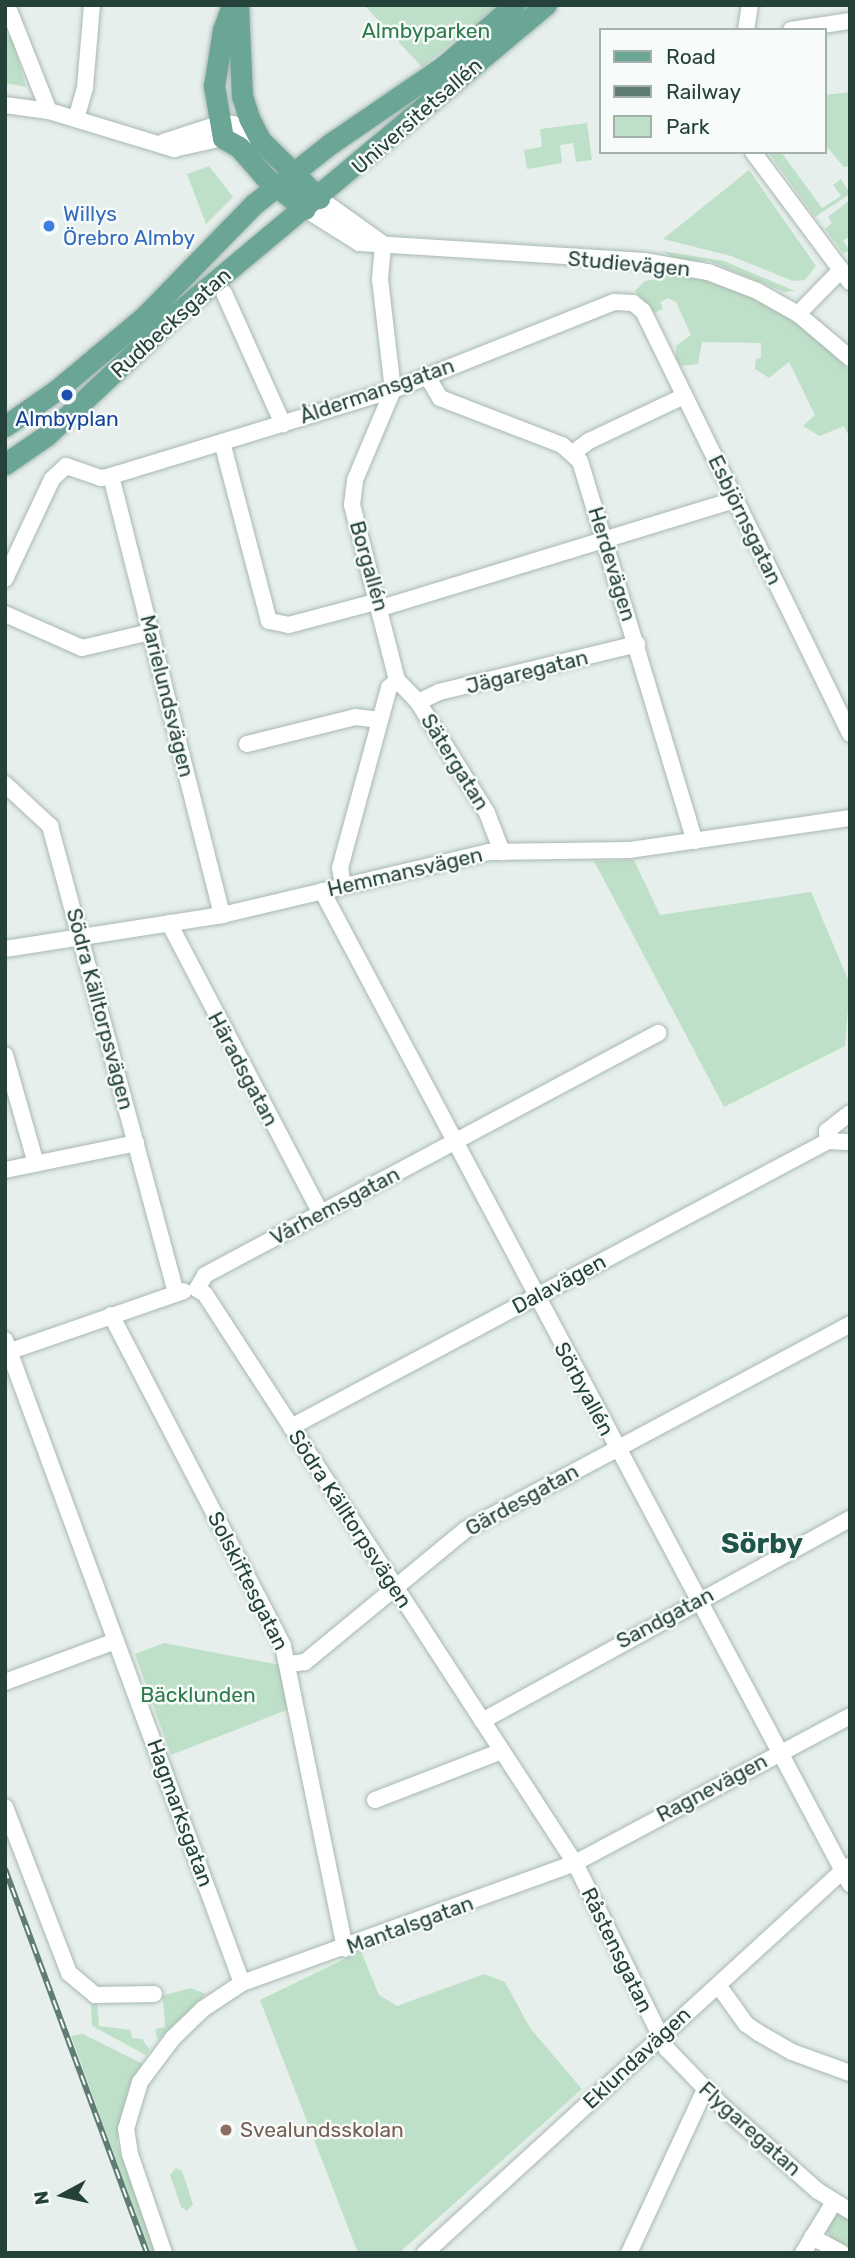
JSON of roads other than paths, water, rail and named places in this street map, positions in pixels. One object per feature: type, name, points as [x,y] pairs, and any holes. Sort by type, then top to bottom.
[{"type":"main road","points":[[232,5],[216,60],[224,129],[239,147],[285,180],[312,204]]},
{"type":"main road","points":[[238,5],[242,96],[260,140],[285,180]]},
{"type":"main road","name":"Universitetsallén","points":[[285,180],[444,66],[514,5]]},
{"type":"main road","name":"Universitetsallén","points":[[312,204],[546,5]]},
{"type":"main road","points":[[224,129],[242,96]]},
{"type":"main road","name":"Rudbecksgatan","points":[[5,426],[58,389],[145,316],[241,216],[285,180]]},
{"type":"main road","name":"Rudbecksgatan","points":[[5,464],[47,435],[96,392],[127,357],[312,204]]},
{"type":"street","points":[[76,119],[85,87],[92,5]]},
{"type":"street","points":[[746,28],[750,5]]},
{"type":"street","points":[[7,7],[49,111]]},
{"type":"street","points":[[804,28],[850,21]]},
{"type":"street","points":[[5,105],[49,111],[163,142],[224,129],[260,140]]},
{"type":"street","points":[[754,154],[845,276],[798,314]]},
{"type":"street","name":"Studievägen","points":[[312,204],[359,243],[680,266],[734,281],[798,314],[850,358]]},
{"type":"street","name":"Borgallén","points":[[383,244],[380,279],[393,390],[352,494],[354,518],[380,605],[397,680]]},
{"type":"street","points":[[224,293],[283,424]]},
{"type":"street","name":"Åldermansgatan","points":[[111,476],[393,390],[614,302],[639,307]]},
{"type":"street","name":"Esbjörnsgatan","points":[[639,307],[850,734]]},
{"type":"street","points":[[427,376],[440,398],[573,453],[589,441],[684,396]]},
{"type":"street","points":[[222,442],[269,621],[289,625],[380,605],[735,500]]},
{"type":"street","name":"Herdevägen","points":[[573,453],[584,472],[695,841]]},
{"type":"street","points":[[5,579],[59,469],[75,466],[101,478],[111,476]]},
{"type":"street","name":"Marielundsvägen","points":[[111,476],[222,915]]},
{"type":"street","points":[[5,614],[82,648],[150,632]]},
{"type":"street","name":"Jägaregatan","points":[[418,702],[439,692],[637,644]]},
{"type":"street","points":[[342,887],[340,868],[389,688],[397,680]]},
{"type":"street","name":"Sätergatan","points":[[397,680],[418,702],[487,813],[502,852]]},
{"type":"street","points":[[247,744],[355,717],[380,720]]},
{"type":"street","name":"Södra Källtorpsvägen","points":[[5,784],[50,826],[176,1293]]},
{"type":"street","name":"Hemmansvägen","points":[[5,949],[222,915],[502,852],[606,852],[850,818]]},
{"type":"street","name":"Sörbyallén","points":[[322,891],[452,1143],[778,1754],[845,1868],[850,1884]]},
{"type":"street","name":"Häradsgatan","points":[[169,923],[321,1214]]},
{"type":"street","name":"Vårhemsgatan","points":[[197,1289],[205,1276],[658,1033]]},
{"type":"street","points":[[5,1055],[36,1164]]},
{"type":"street","name":"Dalavägen","points":[[291,1427],[828,1141],[827,1131],[850,1113]]},
{"type":"street","points":[[828,1141],[850,1142]]},
{"type":"street","points":[[5,1170],[136,1143]]},
{"type":"street","points":[[7,1348],[176,1293],[197,1289]]},
{"type":"street","name":"Södra Källtorpsvägen","points":[[197,1289],[205,1294],[575,1863]]},
{"type":"street","name":"Solskiftesgatan","points":[[111,1315],[289,1664],[345,1949]]},
{"type":"street","name":"Gärdesgatan","points":[[289,1664],[305,1662],[465,1530],[850,1324]]},
{"type":"street","name":"Hagmarksgatan","points":[[7,1348],[242,1983]]},
{"type":"street","name":"Sandgatan","points":[[482,1721],[850,1519]]},
{"type":"street","points":[[5,1682],[116,1641]]},
{"type":"street","name":"Ragnevägen","points":[[575,1863],[850,1716]]},
{"type":"street","points":[[374,1800],[502,1751]]},
{"type":"street","points":[[5,1807],[69,1973],[96,1995],[154,1994]]},
{"type":"street","name":"Mantalsgatan","points":[[242,1983],[345,1949],[575,1863]]},
{"type":"street","name":"Råstensgatan","points":[[575,1863],[659,2037]]},
{"type":"street","name":"Eklundavägen","points":[[425,2253],[845,1868]]},
{"type":"street","points":[[164,2253],[130,2154],[128,2118],[141,2082],[173,2038],[203,2009],[242,1983]]},
{"type":"street","points":[[718,1985],[746,2024],[759,2033],[792,2052],[850,2073]]},
{"type":"street","name":"Flygaregatan","points":[[659,2037],[705,2089],[834,2202],[850,2211]]},
{"type":"street","points":[[629,2253],[705,2089]]},
{"type":"street","points":[[803,2253],[834,2202]]},
{"type":"street","points":[[812,2237],[842,2253]]},
{"type":"railway","points":[[5,1869],[147,2253]]},
{"type":"place","name":"Willys Örebro Almby","points":[[49,226]]},
{"type":"place","name":"Almbyplan","points":[[67,395]]},
{"type":"place","name":"Svealundsskolan","points":[[226,2130]]},
{"type":"district","name":"Sörby","points":[[762,1544]]},
{"type":"park label","name":"Almbyparken","points":[[426,31]]},
{"type":"park label","name":"Bäcklunden","points":[[198,1695]]}]
